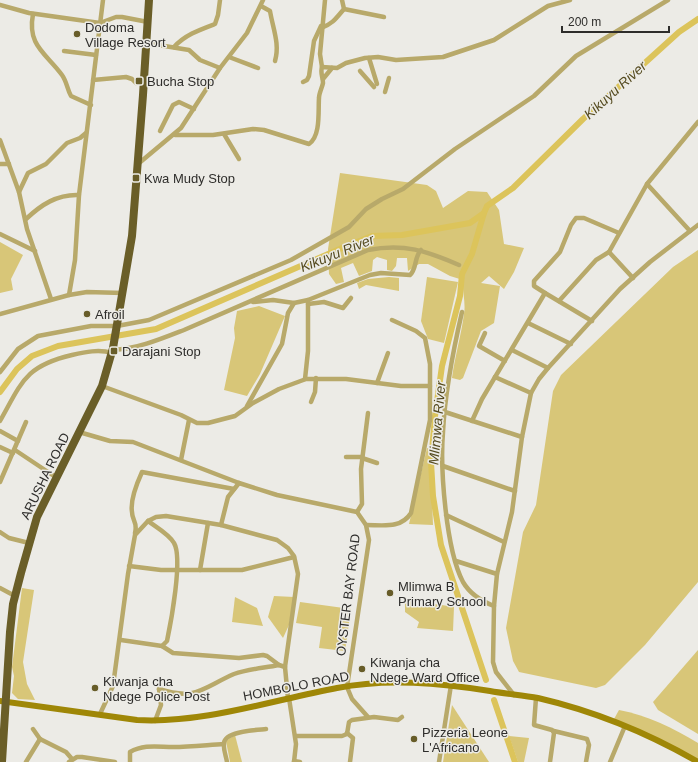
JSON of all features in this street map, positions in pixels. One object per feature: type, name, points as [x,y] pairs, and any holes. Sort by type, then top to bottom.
[{"type":"highway","name":"ARUSHA ROAD","points":[[2,762],[3,702],[10,632],[15,596],[29,543],[37,517],[102,386],[113,350],[129,258],[138,164],[149,0]]},
{"type":"street","points":[[69,295],[75,260],[79,195],[86,133],[92,105],[93,80],[103,0]]},
{"type":"street","points":[[174,47],[184,37],[216,23],[220,0]]},
{"type":"street","points":[[138,164],[182,128],[220,68],[247,33],[263,0]]},
{"type":"street","points":[[175,135],[224,134],[253,129],[264,130],[309,144],[312,140],[317,124],[323,78],[321,72],[322,67],[320,54],[325,0]]},
{"type":"street","points":[[342,0],[344,9]]},
{"type":"street","points":[[322,67],[332,68],[369,58],[396,60],[443,57],[494,40],[548,6],[570,0]]},
{"type":"street","points":[[0,372],[18,349],[38,336],[91,326],[116,327],[149,320],[291,260],[348,227],[366,209],[403,189],[455,149],[534,96],[576,56],[668,0]]},
{"type":"street","points":[[0,5],[33,14],[100,24],[122,17],[148,22]]},
{"type":"street","points":[[261,6],[270,11],[278,45],[278,52],[275,61]]},
{"type":"street","points":[[305,83],[309,76],[314,41],[322,26],[331,24],[344,9]]},
{"type":"street","points":[[344,9],[384,17]]},
{"type":"street","points":[[33,14],[32,32],[39,51],[63,76],[71,96],[92,105]]},
{"type":"street","points":[[146,43],[174,47],[193,52],[200,60],[220,68]]},
{"type":"street","points":[[64,51],[96,55]]},
{"type":"street","points":[[229,57],[258,68]]},
{"type":"street","points":[[360,71],[376,86],[369,58]]},
{"type":"street","points":[[323,78],[332,68]]},
{"type":"street","points":[[93,80],[126,77],[132,79],[136,83]]},
{"type":"street","points":[[385,92],[389,78]]},
{"type":"street","points":[[160,131],[172,105],[179,102],[194,109]]},
{"type":"street","points":[[559,301],[596,260],[609,252],[647,184],[698,122]]},
{"type":"street","points":[[19,192],[28,173],[43,166],[67,143],[80,138],[86,133]]},
{"type":"street","points":[[224,134],[231,142],[239,159]]},
{"type":"street","points":[[0,140],[19,192],[35,251],[51,299]]},
{"type":"street","points":[[0,164],[9,164]]},
{"type":"street","points":[[647,184],[690,231]]},
{"type":"street","points":[[26,219],[45,203],[68,194],[79,195]]},
{"type":"street","points":[[592,321],[534,286],[534,281],[560,252],[571,224],[576,218],[584,218],[619,233]]},
{"type":"street","points":[[514,695],[496,672],[493,662],[494,606],[497,574],[515,491],[522,437],[531,393],[538,379],[633,278],[650,262],[698,225]]},
{"type":"street","points":[[0,234],[35,251]]},
{"type":"street","points":[[0,421],[20,384],[37,367],[48,362],[82,353],[122,350],[157,341],[368,250],[388,247],[421,250],[460,265]]},
{"type":"street","points":[[308,302],[375,274],[410,275],[413,272],[416,256],[421,250]]},
{"type":"street","points":[[609,252],[633,278]]},
{"type":"street","points":[[0,314],[69,295],[87,292],[123,293]]},
{"type":"street","points":[[472,421],[482,399],[546,293]]},
{"type":"street","points":[[247,303],[273,300],[294,303],[324,302],[343,308],[351,298]]},
{"type":"street","points":[[305,379],[308,351],[308,302]]},
{"type":"street","points":[[247,407],[282,344],[288,313],[294,303]]},
{"type":"street","points":[[462,312],[442,432],[446,515],[452,550],[463,581],[468,588],[485,603],[494,606]]},
{"type":"street","points":[[366,524],[395,525],[407,518],[411,513],[430,420],[430,364],[425,338],[416,331],[392,320]]},
{"type":"street","points":[[528,323],[571,344]]},
{"type":"street","points":[[485,333],[479,346],[505,361]]},
{"type":"street","points":[[512,350],[548,368]]},
{"type":"street","points":[[377,383],[388,353]]},
{"type":"street","points":[[495,377],[531,393]]},
{"type":"street","points":[[311,402],[315,392],[316,378]]},
{"type":"street","points":[[102,386],[181,415],[197,423],[226,419],[241,413],[247,407],[279,389],[305,379],[316,378],[411,386],[430,386]]},
{"type":"street","points":[[445,412],[522,437]]},
{"type":"street","points":[[79,432],[110,441],[133,442],[239,483],[277,495],[357,512],[362,504],[362,458],[368,413]]},
{"type":"street","points":[[181,460],[189,420]]},
{"type":"street","points":[[1,480],[26,422]]},
{"type":"street","points":[[0,431],[18,441]]},
{"type":"street","points":[[0,447],[14,452],[56,478]]},
{"type":"street","points":[[346,457],[362,458],[377,463]]},
{"type":"street","points":[[443,466],[515,491]]},
{"type":"street","points":[[100,714],[113,686],[121,640],[129,566],[137,525],[132,514],[132,507],[142,472],[234,489]]},
{"type":"street","points":[[221,525],[228,497],[239,483]]},
{"type":"street","name":"OYSTER BAY ROAD","points":[[347,687],[369,540],[366,524],[357,512]]},
{"type":"street","points":[[446,515],[504,542]]},
{"type":"street","points":[[135,535],[148,521],[156,517],[174,516],[221,525],[277,540],[288,548],[297,564],[298,585],[285,667],[288,698],[296,736],[294,762],[300,762]]},
{"type":"street","points":[[148,521],[174,542],[177,555],[177,570],[169,631],[167,641],[162,646]]},
{"type":"street","points":[[200,570],[208,523]]},
{"type":"street","points":[[0,532],[9,538],[29,543]]},
{"type":"street","points":[[129,566],[153,570],[242,570],[294,557]]},
{"type":"street","points":[[456,561],[497,574]]},
{"type":"street","points":[[0,588],[15,596]]},
{"type":"street","points":[[121,640],[162,646],[173,653],[239,658],[263,655],[267,656],[279,666]]},
{"type":"street","points":[[155,721],[162,705],[159,689],[180,694],[196,693],[234,674],[279,666],[285,667]]},
{"type":"street","name":"HOMBOLO ROAD","points":[[3,702],[155,721],[182,719],[347,687],[428,683],[536,698],[602,716],[678,750],[698,762]]},
{"type":"street","points":[[439,762],[451,685]]},
{"type":"street","points":[[347,687],[352,699],[368,717]]},
{"type":"street","points":[[536,698],[534,725],[587,739],[589,745],[586,762]]},
{"type":"street","points":[[347,733],[349,722],[368,717],[395,720],[401,719],[402,717]]},
{"type":"street","points":[[612,761],[624,726]]},
{"type":"street","points":[[33,729],[40,739],[66,752],[70,761],[82,757],[115,762]]},
{"type":"street","points":[[227,762],[224,744],[225,739],[234,733],[266,729]]},
{"type":"street","points":[[550,762],[554,731]]},
{"type":"street","points":[[296,736],[336,737],[347,733]]},
{"type":"street","points":[[347,733],[353,738],[350,762]]},
{"type":"street","points":[[26,762],[40,739]]},
{"type":"street","points":[[130,762],[130,752],[136,748],[150,746],[172,747],[224,744]]},
{"type":"shaded area","points":[[340,173],[427,185],[436,191],[443,208],[468,191],[487,192],[499,210],[504,244],[524,248],[514,272],[504,289],[489,276],[481,283],[500,286],[494,323],[481,331],[463,378],[460,380],[452,378],[464,310],[463,280],[450,276],[428,264],[419,264],[408,271],[407,258],[397,258],[396,266],[392,271],[387,270],[387,260],[377,257],[373,260],[372,271],[359,276],[353,263],[341,268],[344,282],[336,284],[329,274],[328,249]]},
{"type":"shaded area","points":[[0,242],[23,255],[11,279],[13,290],[0,293]]},
{"type":"shaded area","points":[[698,250],[698,582],[645,645],[605,685],[596,688],[519,672],[513,661],[506,628],[523,532],[536,505],[553,391],[561,375],[673,267]]},
{"type":"shaded area","points":[[389,277],[399,278],[399,291],[366,285],[359,289],[357,283],[368,279]]},
{"type":"shaded area","points":[[427,277],[458,282],[444,343],[428,339],[421,321]]},
{"type":"shaded area","points":[[259,306],[285,316],[260,374],[247,396],[224,390],[235,338],[234,328],[237,311]]},
{"type":"shaded area","points":[[427,448],[430,449],[433,525],[409,524]]},
{"type":"shaded area","points":[[22,588],[34,590],[23,662],[27,684],[35,700],[18,699],[12,693],[14,676],[12,667]]},
{"type":"shaded area","points":[[274,596],[294,597],[289,625],[283,638],[268,617]]},
{"type":"shaded area","points":[[235,597],[257,608],[263,626],[232,622]]},
{"type":"shaded area","points":[[405,599],[454,607],[453,631],[417,628],[419,622],[405,612]]},
{"type":"shaded area","points":[[300,602],[351,609],[345,651],[319,648],[322,627],[296,623]]},
{"type":"shaded area","points":[[698,650],[698,734],[658,710],[653,702]]},
{"type":"shaded area","points":[[452,705],[489,762],[443,762]]},
{"type":"shaded area","points":[[619,710],[640,715],[660,723],[698,743],[698,759],[614,719]]},
{"type":"shaded area","points":[[235,735],[242,762],[230,762],[226,741]]},
{"type":"shaded area","points":[[509,736],[529,738],[524,762],[518,762]]},
{"type":"waterway","name":"Kikuyu River","points":[[0,392],[17,369],[32,356],[58,346],[156,329],[372,236],[402,235],[470,223],[484,213],[487,206],[513,188],[583,119],[679,32],[698,19]]},
{"type":"waterway","name":"Mlimwa River","points":[[484,213],[472,254],[462,274],[460,296],[442,366],[435,416],[431,462],[433,496],[441,545],[486,680]]},
{"type":"waterway","name":"Mlimwa River","points":[[494,700],[515,762]]},
{"type":"place","name":"Dodoma Village Resort","points":[[77,34]]},
{"type":"place","name":"Bucha Stop","points":[[139,81]]},
{"type":"place","name":"Kwa Mudy Stop","points":[[136,178]]},
{"type":"place","name":"Afroil","points":[[87,314]]},
{"type":"place","name":"Darajani Stop","points":[[114,351]]},
{"type":"place","name":"Mlimwa B Primary School","points":[[390,593]]},
{"type":"place","name":"Kiwanja cha Ndege Ward Office","points":[[362,669]]},
{"type":"place","name":"Kiwanja cha Ndege Police Post","points":[[95,688]]},
{"type":"place","name":"Pizzeria Leone L'Africano","points":[[414,739]]}]
